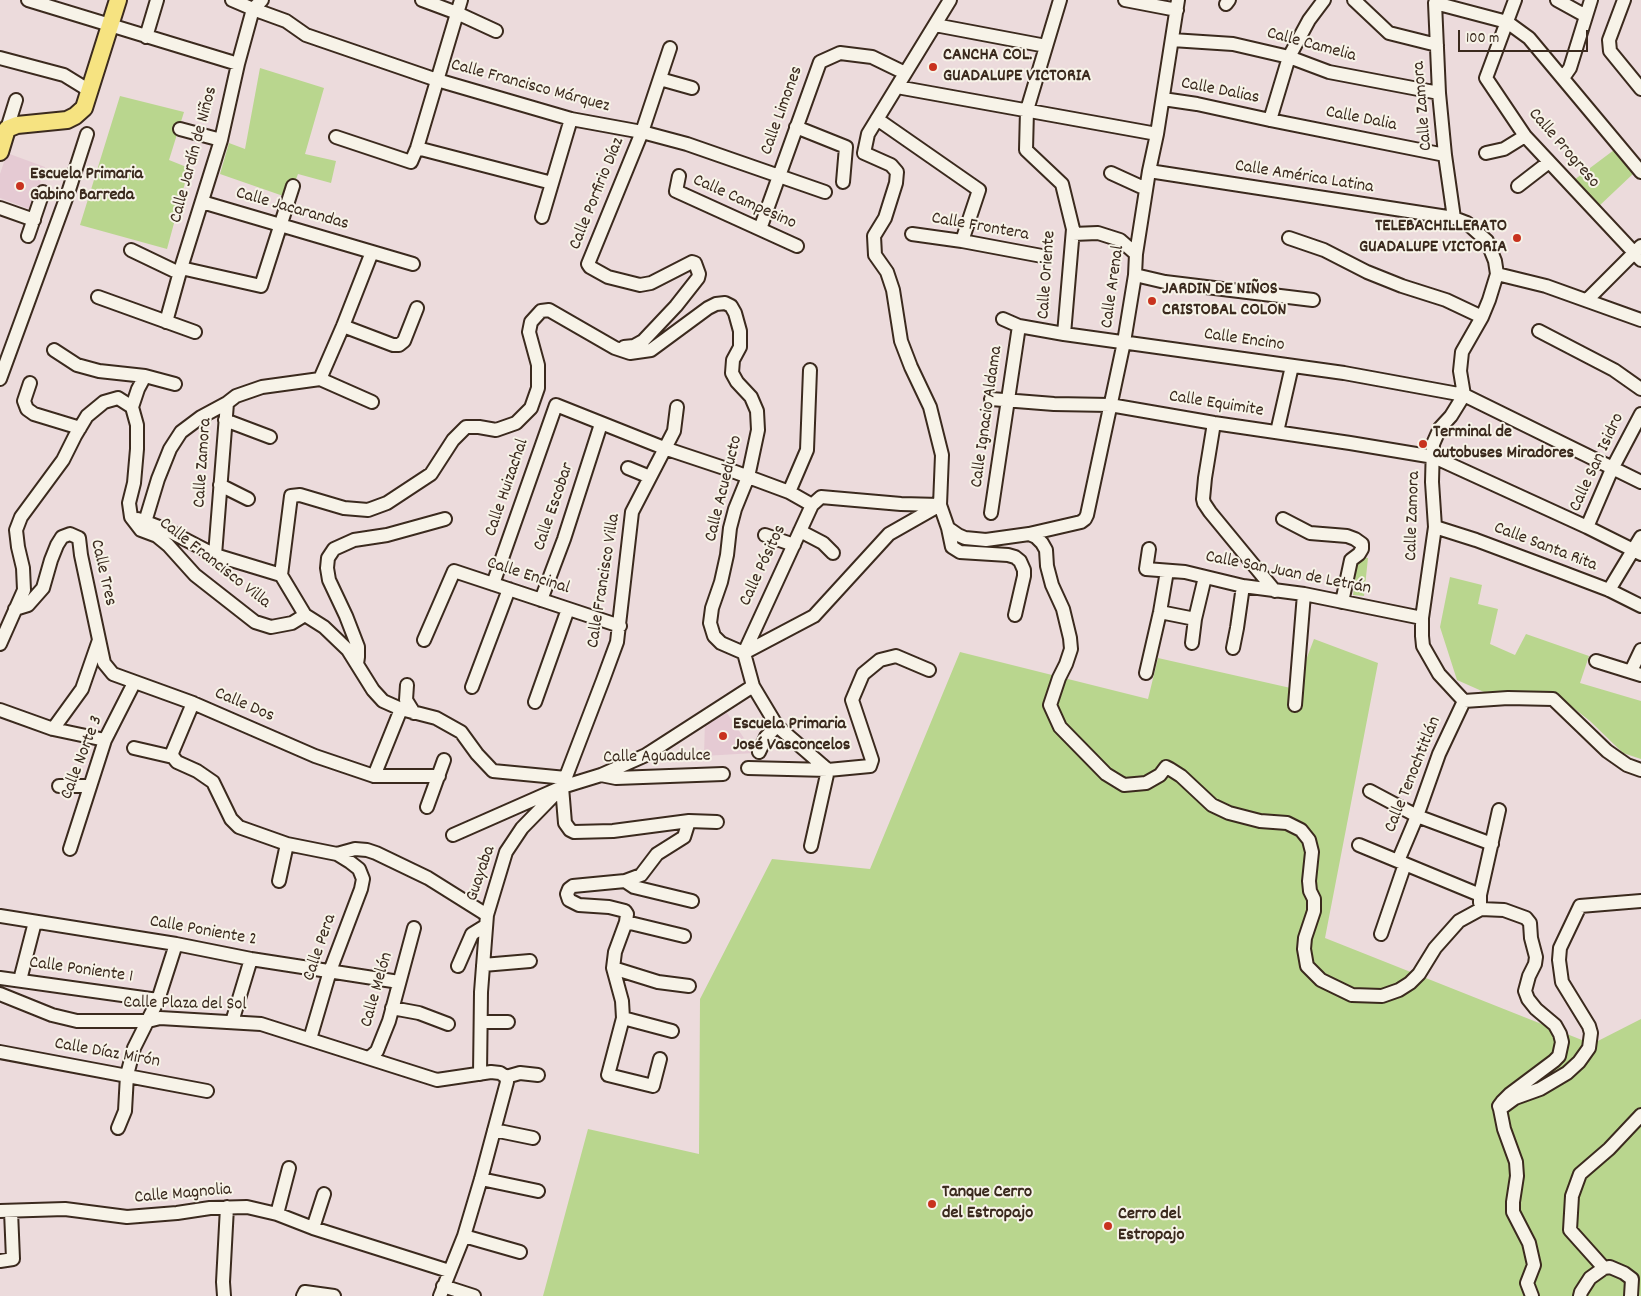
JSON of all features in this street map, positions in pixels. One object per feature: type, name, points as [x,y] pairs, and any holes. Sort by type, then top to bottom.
[{"type":"main road","points":[[0,152],[7,129],[17,125],[67,120],[84,108],[118,0]]},
{"type":"street","points":[[28,0],[238,64]]},
{"type":"street","points":[[146,37],[157,0]]},
{"type":"street","name":"Calle Francisco Márquez","points":[[232,0],[253,10],[286,21],[306,35],[437,80],[571,119],[642,132],[687,144],[825,192]]},
{"type":"street","name":"Calle Jardín de Niños","points":[[166,322],[180,270],[221,140],[238,64],[253,10],[262,0]]},
{"type":"street","points":[[422,0],[496,31]]},
{"type":"street","points":[[336,138],[410,162],[417,148],[461,0]]},
{"type":"street","points":[[950,0],[868,134],[864,153],[891,165],[897,172],[896,183],[885,218],[874,236],[875,255],[887,272],[893,290],[901,341],[930,407],[942,454],[940,505],[952,547],[960,552],[1008,555],[1015,557],[1020,562],[1024,570],[1024,576],[1016,615]]},
{"type":"street","name":"Calle Oriente","points":[[1060,0],[1027,110],[1026,150],[1062,184],[1073,229],[1064,334]]},
{"type":"street","points":[[1126,0],[1178,5]]},
{"type":"street","points":[[1270,120],[1289,57],[1309,20],[1324,0]]},
{"type":"street","points":[[1354,0],[1389,33],[1437,45]]},
{"type":"street","points":[[1507,22],[1515,0]]},
{"type":"street","points":[[1557,0],[1586,16]]},
{"type":"street","points":[[1562,78],[1570,68],[1591,0]]},
{"type":"street","points":[[1624,0],[1609,40],[1610,51],[1641,89]]},
{"type":"street","points":[[1434,2],[1507,22],[1529,38],[1641,172]]},
{"type":"street","name":"Calle Zamora","points":[[1434,2],[1439,93],[1454,218]]},
{"type":"street","name":"Calle Arenal","points":[[1029,534],[1085,520],[1124,342],[1146,189],[1178,5]]},
{"type":"street","name":"Calle Progreso","points":[[1507,22],[1486,78],[1525,136],[1638,253]]},
{"type":"street","points":[[935,25],[1046,46]]},
{"type":"street","name":"Calle Camelia","points":[[1172,40],[1233,44],[1289,57],[1329,72],[1439,93]]},
{"type":"street","name":"Calle Porfirio Díaz","points":[[615,348],[634,346],[644,341],[676,306],[698,278],[699,270],[693,262],[651,283],[640,284],[608,277],[589,266],[588,261],[642,132],[670,48]]},
{"type":"street","name":"Calle Limones","points":[[760,229],[820,62],[840,53],[872,57],[905,73]]},
{"type":"street","points":[[0,58],[64,75],[90,91]]},
{"type":"street","points":[[660,79],[692,88]]},
{"type":"street","points":[[897,87],[1157,134]]},
{"type":"street","points":[[7,129],[16,100]]},
{"type":"street","name":"Calle Dalias","points":[[1163,100],[1197,104],[1270,120]]},
{"type":"street","points":[[542,217],[571,119]]},
{"type":"street","points":[[877,120],[979,190],[962,241]]},
{"type":"street","name":"Calle Dalia","points":[[1270,120],[1445,155]]},
{"type":"street","points":[[796,127],[846,147],[844,182]]},
{"type":"street","points":[[180,129],[221,140]]},
{"type":"street","points":[[0,378],[57,225],[87,134]]},
{"type":"street","points":[[1486,153],[1504,149],[1525,136]]},
{"type":"street","points":[[417,148],[552,184]]},
{"type":"street","points":[[1518,186],[1550,162]]},
{"type":"street","name":"Calle América Latina","points":[[1149,171],[1454,218]]},
{"type":"street","points":[[1111,173],[1146,189]]},
{"type":"street","name":"Calle Campesino","points":[[678,176],[676,191],[797,246]]},
{"type":"street","points":[[131,250],[180,270],[261,286],[293,186]]},
{"type":"street","points":[[28,236],[43,192]]},
{"type":"street","name":"Calle Jacarandas","points":[[202,202],[413,264]]},
{"type":"street","points":[[0,208],[57,225]]},
{"type":"street","points":[[1454,218],[1467,223],[1487,241],[1495,261],[1497,274],[1482,317],[1462,352],[1460,371],[1464,395]]},
{"type":"street","points":[[1072,234],[1098,233],[1120,240],[1136,254]]},
{"type":"street","name":"Calle Frontera","points":[[912,234],[1042,256]]},
{"type":"street","points":[[1289,238],[1324,250],[1393,282],[1446,300],[1482,317]]},
{"type":"street","points":[[320,379],[372,252]]},
{"type":"street","points":[[1587,300],[1638,253]]},
{"type":"street","points":[[1497,274],[1546,286],[1641,320]]},
{"type":"street","points":[[1135,275],[1165,282],[1313,300]]},
{"type":"street","points":[[98,297],[195,332]]},
{"type":"street","name":"Calle Acueducto","points":[[281,574],[291,496],[300,495],[344,508],[368,510],[386,503],[431,474],[453,440],[466,427],[496,430],[516,423],[530,408],[538,388],[538,365],[529,332],[532,322],[541,311],[549,310],[615,348],[630,354],[651,350],[708,308],[716,304],[726,303],[731,306],[735,313],[740,331],[740,347],[733,360],[732,373],[737,382],[751,397],[757,411],[758,430],[748,477],[735,509],[730,528],[727,555],[721,582],[712,608],[710,622],[714,636],[721,643],[744,653]]},
{"type":"street","points":[[343,326],[399,346],[404,341],[417,308]]},
{"type":"street","name":"Calle Encino","points":[[1003,319],[1019,326],[1064,334],[1344,373],[1464,395],[1641,482]]},
{"type":"street","name":"Calle Ignacio Aldama","points":[[991,513],[1019,326]]},
{"type":"street","points":[[1539,331],[1614,370],[1641,389]]},
{"type":"street","points":[[54,350],[77,365],[99,371],[145,376],[174,384]]},
{"type":"street","points":[[1277,432],[1292,366]]},
{"type":"street","points":[[789,492],[807,450],[810,370]]},
{"type":"street","points":[[145,376],[132,407],[137,425],[137,449],[134,483],[129,503],[131,517],[167,530],[215,555],[281,574],[305,615],[324,627],[348,650],[373,690],[383,701],[401,710],[436,718],[461,732],[477,754],[493,771],[564,783],[565,823],[570,830],[574,832],[613,831],[689,821],[718,822]]},
{"type":"street","points":[[145,522],[158,478],[170,450],[181,432],[201,417],[236,396],[262,387],[320,379],[372,402]]},
{"type":"street","points":[[30,383],[24,401],[27,409],[34,414],[80,428]]},
{"type":"street","name":"Calle Zamora","points":[[1464,395],[1451,416],[1440,428],[1433,444],[1434,527],[1422,618],[1423,646],[1439,674],[1464,701]]},
{"type":"street","points":[[0,644],[24,590],[23,568],[16,530],[21,517],[63,460],[88,416],[104,402],[118,398],[132,407]]},
{"type":"street","name":"Calle Equimite","points":[[991,399],[1054,404],[1110,405],[1434,457],[1638,552]]},
{"type":"street","name":"Calle Zamora","points":[[215,555],[227,403]]},
{"type":"street","name":"Calle Huizachal","points":[[494,584],[556,405],[601,424]]},
{"type":"street","name":"Calle Francisco Villa","points":[[564,783],[618,642],[632,512],[674,431],[677,408]]},
{"type":"street","name":"Calle San Isidro","points":[[1587,527],[1612,469],[1641,414]]},
{"type":"street","points":[[225,420],[270,437]]},
{"type":"street","points":[[1214,423],[1205,478],[1204,503],[1275,590]]},
{"type":"street","points":[[601,424],[816,501],[940,505]]},
{"type":"street","name":"Calle Escobar","points":[[541,600],[564,539],[601,424]]},
{"type":"street","points":[[628,468],[650,477]]},
{"type":"street","points":[[220,485],[248,499]]},
{"type":"street","name":"Calle Pósitos","points":[[744,653],[800,531],[816,501]]},
{"type":"street","points":[[828,770],[777,726],[753,686],[744,653],[814,616],[889,534],[940,505]]},
{"type":"street","name":"Calle Francisco Villa","points":[[131,517],[141,530],[157,536],[168,545],[195,575],[255,622],[271,627],[292,623],[305,615]]},
{"type":"street","points":[[357,664],[358,647],[329,580],[328,558],[334,549],[354,540],[394,534],[445,519]]},
{"type":"street","points":[[1283,519],[1310,533],[1347,536],[1356,539],[1362,544],[1359,554],[1352,560],[1342,602]]},
{"type":"street","name":"Calle Santa Rita","points":[[1434,527],[1476,540],[1609,590],[1641,606]]},
{"type":"street","points":[[948,528],[958,535],[975,540],[1029,534],[1036,537],[1046,550],[1047,566],[1052,585],[1062,609],[1071,649],[1050,705],[1060,727],[1106,774],[1124,785],[1146,783],[1160,775],[1166,767],[1170,768],[1212,805],[1230,813],[1260,821],[1287,823],[1301,830],[1309,840],[1312,852],[1309,881],[1310,891],[1314,899],[1314,911],[1305,938],[1304,949],[1307,966],[1321,980],[1352,995],[1382,996],[1399,990],[1410,983],[1419,974],[1435,948],[1459,921],[1481,909],[1504,910],[1526,918],[1530,923],[1531,938],[1536,957],[1529,976],[1526,992],[1528,1000],[1555,1025],[1562,1042],[1558,1056],[1554,1061],[1510,1094],[1499,1106],[1504,1129],[1516,1162],[1517,1176],[1513,1212],[1529,1243],[1534,1265],[1527,1283],[1532,1296]]},
{"type":"street","points":[[800,531],[823,543],[833,553]]},
{"type":"street","name":"Calle Tres","points":[[15,610],[28,605],[43,588],[51,560],[62,537],[70,534],[79,538],[104,663]]},
{"type":"street","points":[[765,534],[794,544]]},
{"type":"street","points":[[1609,590],[1638,552],[1641,537]]},
{"type":"street","name":"Calle San Juan de Letrán","points":[[1149,550],[1146,569],[1185,572],[1243,586],[1304,594],[1422,618]]},
{"type":"street","name":"Calle Encinal","points":[[424,640],[454,571],[620,626]]},
{"type":"street","points":[[1146,673],[1167,571]]},
{"type":"street","points":[[1192,643],[1195,619],[1205,577]]},
{"type":"street","points":[[1233,648],[1243,586]]},
{"type":"street","points":[[472,687],[509,589]]},
{"type":"street","points":[[1295,705],[1304,594]]},
{"type":"street","points":[[535,702],[568,609]]},
{"type":"street","points":[[1160,612],[1195,619]]},
{"type":"street","points":[[53,728],[82,689],[100,640]]},
{"type":"street","points":[[1596,660],[1636,673],[1641,650]]},
{"type":"street","points":[[748,768],[828,770],[870,766],[872,760],[852,700],[863,674],[880,660],[896,656],[929,670]]},
{"type":"street","name":"Calle Dos","points":[[104,663],[113,674],[134,683],[193,703],[315,756],[374,776]]},
{"type":"street","name":"Calle Norte 3","points":[[70,848],[105,740],[134,683]]},
{"type":"street","points":[[407,685],[406,700],[414,713]]},
{"type":"street","points":[[601,775],[646,755],[753,686]]},
{"type":"street","points":[[1464,701],[1508,698],[1553,699],[1607,751],[1627,765],[1641,770]]},
{"type":"street","name":"Calle Tenochtitlán","points":[[1381,934],[1417,816],[1439,754],[1464,701]]},
{"type":"street","points":[[193,703],[172,753],[173,757],[177,762],[197,771],[213,782],[231,819],[239,827],[287,844],[337,854],[355,849],[367,850],[428,878],[486,921],[472,934],[458,966]]},
{"type":"street","points":[[0,710],[53,728],[105,740]]},
{"type":"street","points":[[401,710],[374,776],[438,776]]},
{"type":"street","points":[[759,752],[766,737],[777,726]]},
{"type":"street","points":[[134,748],[166,757],[173,757]]},
{"type":"street","points":[[427,807],[444,760]]},
{"type":"street","points":[[811,846],[828,770]]},
{"type":"street","name":"Calle Aguadulce","points":[[452,835],[564,783],[601,775],[616,778],[723,774]]},
{"type":"street","name":"Guayaba","points":[[480,1074],[481,992],[486,921],[506,852],[522,828],[564,783]]},
{"type":"street","points":[[58,786],[89,786]]},
{"type":"street","points":[[1370,791],[1417,816],[1492,844]]},
{"type":"street","points":[[1481,909],[1480,895],[1499,810]]},
{"type":"street","points":[[660,1059],[653,1086],[608,1075],[623,1018],[622,1001],[613,968],[615,952],[627,914],[625,911],[609,907],[579,905],[569,900],[567,894],[573,886],[626,881],[641,875],[657,854],[684,836],[689,821]]},
{"type":"street","points":[[279,881],[287,844]]},
{"type":"street","points":[[1359,845],[1480,895]]},
{"type":"street","name":"Calle Pera","points":[[310,1039],[330,971],[363,879],[359,869],[337,854]]},
{"type":"street","points":[[626,881],[634,887],[692,901]]},
{"type":"street","points":[[1500,1109],[1515,1098],[1540,1089],[1567,1073],[1589,1048],[1591,1033],[1589,1026],[1562,982],[1559,960],[1560,948],[1580,906],[1641,901]]},
{"type":"street","name":"Calle Poniente 2","points":[[0,916],[399,982]]},
{"type":"street","points":[[20,980],[35,922]]},
{"type":"street","points":[[626,922],[684,936]]},
{"type":"street","name":"Calle Melón","points":[[369,1058],[381,1042],[414,928]]},
{"type":"street","points":[[118,1128],[125,1111],[127,1075],[134,1048],[158,1000],[176,944]]},
{"type":"street","points":[[232,1022],[251,959]]},
{"type":"street","points":[[483,965],[530,961]]},
{"type":"street","points":[[613,968],[658,982],[689,986]]},
{"type":"street","name":"Calle Poniente 1","points":[[0,978],[158,1000]]},
{"type":"street","name":"Calle Plaza del Sol","points":[[1,996],[52,1015],[77,1021],[148,1022],[160,1018],[261,1024],[437,1080],[491,1072],[500,1073],[506,1077],[520,1073],[538,1075]]},
{"type":"street","points":[[392,1008],[419,1013],[448,1024]]},
{"type":"street","points":[[623,1018],[672,1031]]},
{"type":"street","points":[[481,1022],[508,1022]]},
{"type":"street","name":"Calle Díaz Mirón","points":[[0,1052],[207,1091]]},
{"type":"street","points":[[474,1296],[442,1291],[464,1236],[481,1180],[507,1082],[506,1077]]},
{"type":"street","points":[[1604,1268],[1570,1230],[1572,1196],[1580,1174],[1609,1149],[1641,1115]]},
{"type":"street","points":[[494,1130],[532,1138]]},
{"type":"street","points":[[277,1214],[289,1168]]},
{"type":"street","points":[[481,1180],[538,1191]]},
{"type":"street","points":[[313,1228],[324,1194]]},
{"type":"street","points":[[224,1296],[227,1207]]},
{"type":"street","name":"Calle Magnolia","points":[[6,1211],[65,1210],[127,1216],[177,1213],[210,1208],[247,1208],[277,1214],[313,1228],[449,1271]]},
{"type":"street","points":[[0,1261],[13,1259],[6,1211]]},
{"type":"street","points":[[464,1236],[520,1252]]},
{"type":"street","points":[[1580,1296],[1590,1278],[1604,1268],[1618,1269],[1632,1278],[1632,1296]]},
{"type":"street","points":[[304,1296],[305,1292],[334,1296]]},
{"type":"shaded area","name":"Escuela Primaria Gabino Barreda","points":[[7,153],[45,167],[32,210],[0,198],[0,174]]},
{"type":"shaded area","name":"Escuela Primaria José Vasconcelos","points":[[723,707],[754,753],[704,756],[705,719]]},
{"type":"green space","points":[[260,68],[324,88],[305,154],[336,161],[331,183],[298,174],[289,198],[220,174],[229,143],[245,149]]},
{"type":"green space","points":[[120,96],[184,112],[169,160],[189,168],[167,249],[80,225]]},
{"type":"green space","points":[[1614,150],[1634,173],[1598,207],[1574,180]]},
{"type":"green space","points":[[1358,557],[1368,558],[1364,596],[1353,595]]},
{"type":"green space","points":[[1450,577],[1482,585],[1478,604],[1498,609],[1490,644],[1515,655],[1526,634],[1589,656],[1580,683],[1641,701],[1641,759],[1623,753],[1590,721],[1552,691],[1484,692],[1457,680],[1440,627]]},
{"type":"green space","points":[[1314,639],[1378,663],[1325,938],[1592,1044],[1641,1019],[1641,1296],[543,1296],[588,1129],[699,1154],[700,999],[772,859],[870,869],[960,652],[1148,699],[1158,658],[1295,689]]},
{"type":"place","name":"CANCHA COL. GUADALUPE VICTORIA","points":[[933,67]]},
{"type":"place","name":"Escuela Primaria Gabino Barreda","points":[[20,186]]},
{"type":"place","name":"TELEBACHILLERATO GUADALUPE VICTORIA","points":[[1517,238]]},
{"type":"place","name":"JARDIN DE NIÑOS CRISTOBAL COLON","points":[[1152,301]]},
{"type":"place","name":"Terminal de autobuses Miradores","points":[[1423,444]]},
{"type":"place","name":"Escuela Primaria José Vasconcelos","points":[[723,736]]},
{"type":"place","name":"Tanque Cerro del Estropajo","points":[[932,1204]]},
{"type":"place","name":"Cerro del Estropajo","points":[[1108,1226]]}]
